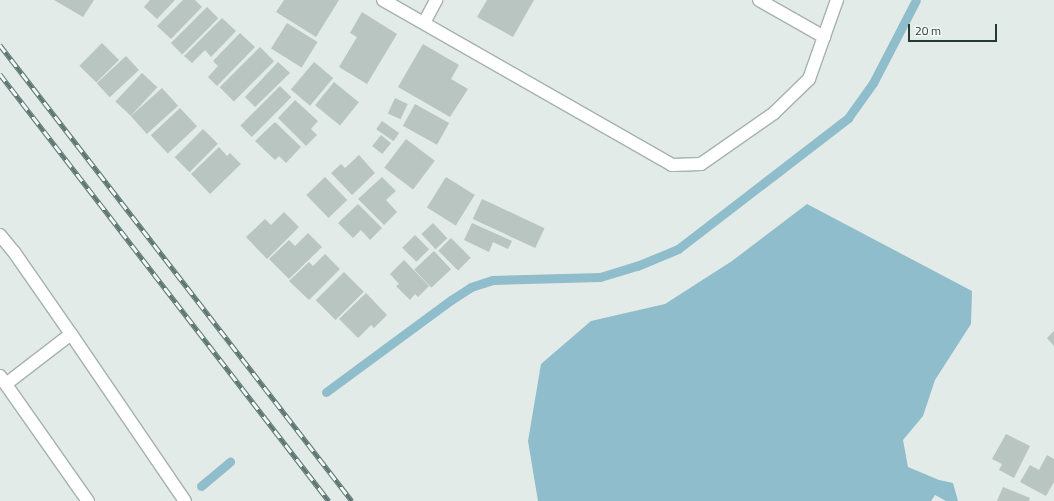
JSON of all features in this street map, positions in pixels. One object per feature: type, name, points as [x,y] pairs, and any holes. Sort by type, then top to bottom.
[{"type":"street","points":[[383,0],[672,165],[701,164],[774,113],[809,79],[837,0]]},
{"type":"street","points":[[424,23],[436,0]]},
{"type":"street","points":[[759,0],[824,37]]},
{"type":"street","points":[[0,235],[14,252],[71,334],[181,500]]},
{"type":"street","points":[[71,334],[3,380],[88,501]]},
{"type":"water","points":[[807,204],[972,291],[971,324],[935,380],[923,416],[903,440],[908,467],[939,480],[953,483],[958,501],[946,501],[935,495],[931,501],[538,501],[528,441],[541,364],[591,321],[665,304],[732,261]]},
{"type":"building","points":[[54,0],[94,0],[83,17]]},
{"type":"building","points":[[150,0],[175,0],[157,19],[144,7]]},
{"type":"building","points":[[183,0],[195,0],[202,7],[171,39],[157,26]]},
{"type":"building","points":[[284,0],[339,0],[316,37],[276,12]]},
{"type":"building","points":[[487,0],[534,0],[513,37],[477,17]]},
{"type":"building","points":[[207,7],[218,18],[182,54],[171,43]]},
{"type":"building","points":[[362,12],[397,34],[367,84],[339,67],[357,37],[350,33]]},
{"type":"building","points":[[222,18],[236,31],[211,57],[205,50],[192,63],[184,56]]},
{"type":"building","points":[[287,23],[318,42],[302,68],[271,48]]},
{"type":"building","points":[[240,33],[255,47],[217,86],[208,77],[218,66],[213,61]]},
{"type":"building","points":[[102,43],[119,60],[96,83],[79,66]]},
{"type":"building","points":[[423,44],[459,65],[451,79],[468,89],[450,117],[398,87]]},
{"type":"building","points":[[260,47],[274,61],[234,101],[220,87]]},
{"type":"building","points":[[126,56],[139,70],[110,97],[97,83]]},
{"type":"building","points":[[278,62],[290,73],[255,107],[245,97]]},
{"type":"building","points":[[314,62],[333,78],[310,106],[291,90]]},
{"type":"building","points":[[142,73],[157,87],[131,116],[115,102]]},
{"type":"building","points":[[334,82],[359,102],[340,125],[315,105]]},
{"type":"building","points":[[280,86],[291,97],[252,137],[240,126]]},
{"type":"building","points":[[162,88],[178,106],[147,134],[131,116]]},
{"type":"building","points":[[395,98],[408,104],[401,119],[388,113]]},
{"type":"building","points":[[295,100],[318,121],[311,129],[317,135],[306,146],[278,118]]},
{"type":"building","points":[[415,104],[449,123],[437,145],[403,126]]},
{"type":"building","points":[[180,108],[197,126],[168,154],[151,135]]},
{"type":"building","points":[[382,121],[399,133],[393,141],[376,129]]},
{"type":"building","points":[[275,122],[301,147],[286,163],[279,156],[275,160],[255,141]]},
{"type":"building","points":[[203,129],[218,144],[190,172],[175,157]]},
{"type":"building","points":[[381,135],[391,143],[382,154],[372,146]]},
{"type":"building","points":[[406,139],[435,161],[413,189],[384,168]]},
{"type":"building","points":[[219,147],[227,156],[230,153],[241,164],[210,194],[191,174]]},
{"type":"building","points":[[359,155],[375,173],[352,195],[331,173],[341,164],[345,168]]},
{"type":"building","points":[[325,177],[347,200],[329,218],[306,195]]},
{"type":"building","points":[[382,177],[396,191],[386,200],[397,212],[384,225],[358,199]]},
{"type":"building","points":[[446,177],[475,195],[456,226],[427,208]]},
{"type":"building","points":[[482,199],[545,228],[535,248],[473,219]]},
{"type":"building","points":[[358,204],[382,228],[370,240],[361,230],[353,238],[338,223]]},
{"type":"building","points":[[284,212],[299,227],[267,259],[246,237],[265,219],[271,225]]},
{"type":"building","points":[[433,223],[447,238],[436,249],[421,234]]},
{"type":"building","points":[[472,223],[512,241],[508,249],[493,242],[489,252],[464,240]]},
{"type":"building","points":[[308,233],[322,247],[289,279],[269,259],[289,240],[295,246]]},
{"type":"building","points":[[415,235],[429,249],[416,262],[402,248]]},
{"type":"building","points":[[451,238],[471,258],[458,271],[438,251]]},
{"type":"building","points":[[434,251],[451,269],[431,288],[414,269]]},
{"type":"building","points":[[325,254],[340,269],[309,300],[289,281],[309,262],[313,266]]},
{"type":"building","points":[[404,260],[429,286],[418,297],[415,294],[410,300],[396,286],[399,284],[390,274]]},
{"type":"building","points":[[344,272],[364,292],[336,320],[316,300]]},
{"type":"building","points":[[366,293],[387,315],[374,328],[371,325],[358,338],[339,319]]},
{"type":"building","points":[[1054,331],[1054,346],[1047,338]]},
{"type":"building","points":[[1006,434],[1030,446],[1014,478],[999,470],[1002,464],[992,459]]},
{"type":"building","points":[[1047,455],[1054,459],[1054,482],[1046,496],[1020,482],[1030,465],[1039,470]]},
{"type":"building","points":[[1003,487],[1030,498],[1029,501],[997,501]]},
{"type":"waterway","points":[[326,392],[451,300],[471,287],[493,280],[600,277],[637,266],[678,249],[848,118],[873,83],[916,0]]},
{"type":"waterway","points":[[201,486],[230,462]]},
{"type":"railway","points":[[0,45],[352,501]]},
{"type":"railway","points":[[0,74],[329,501]]}]
